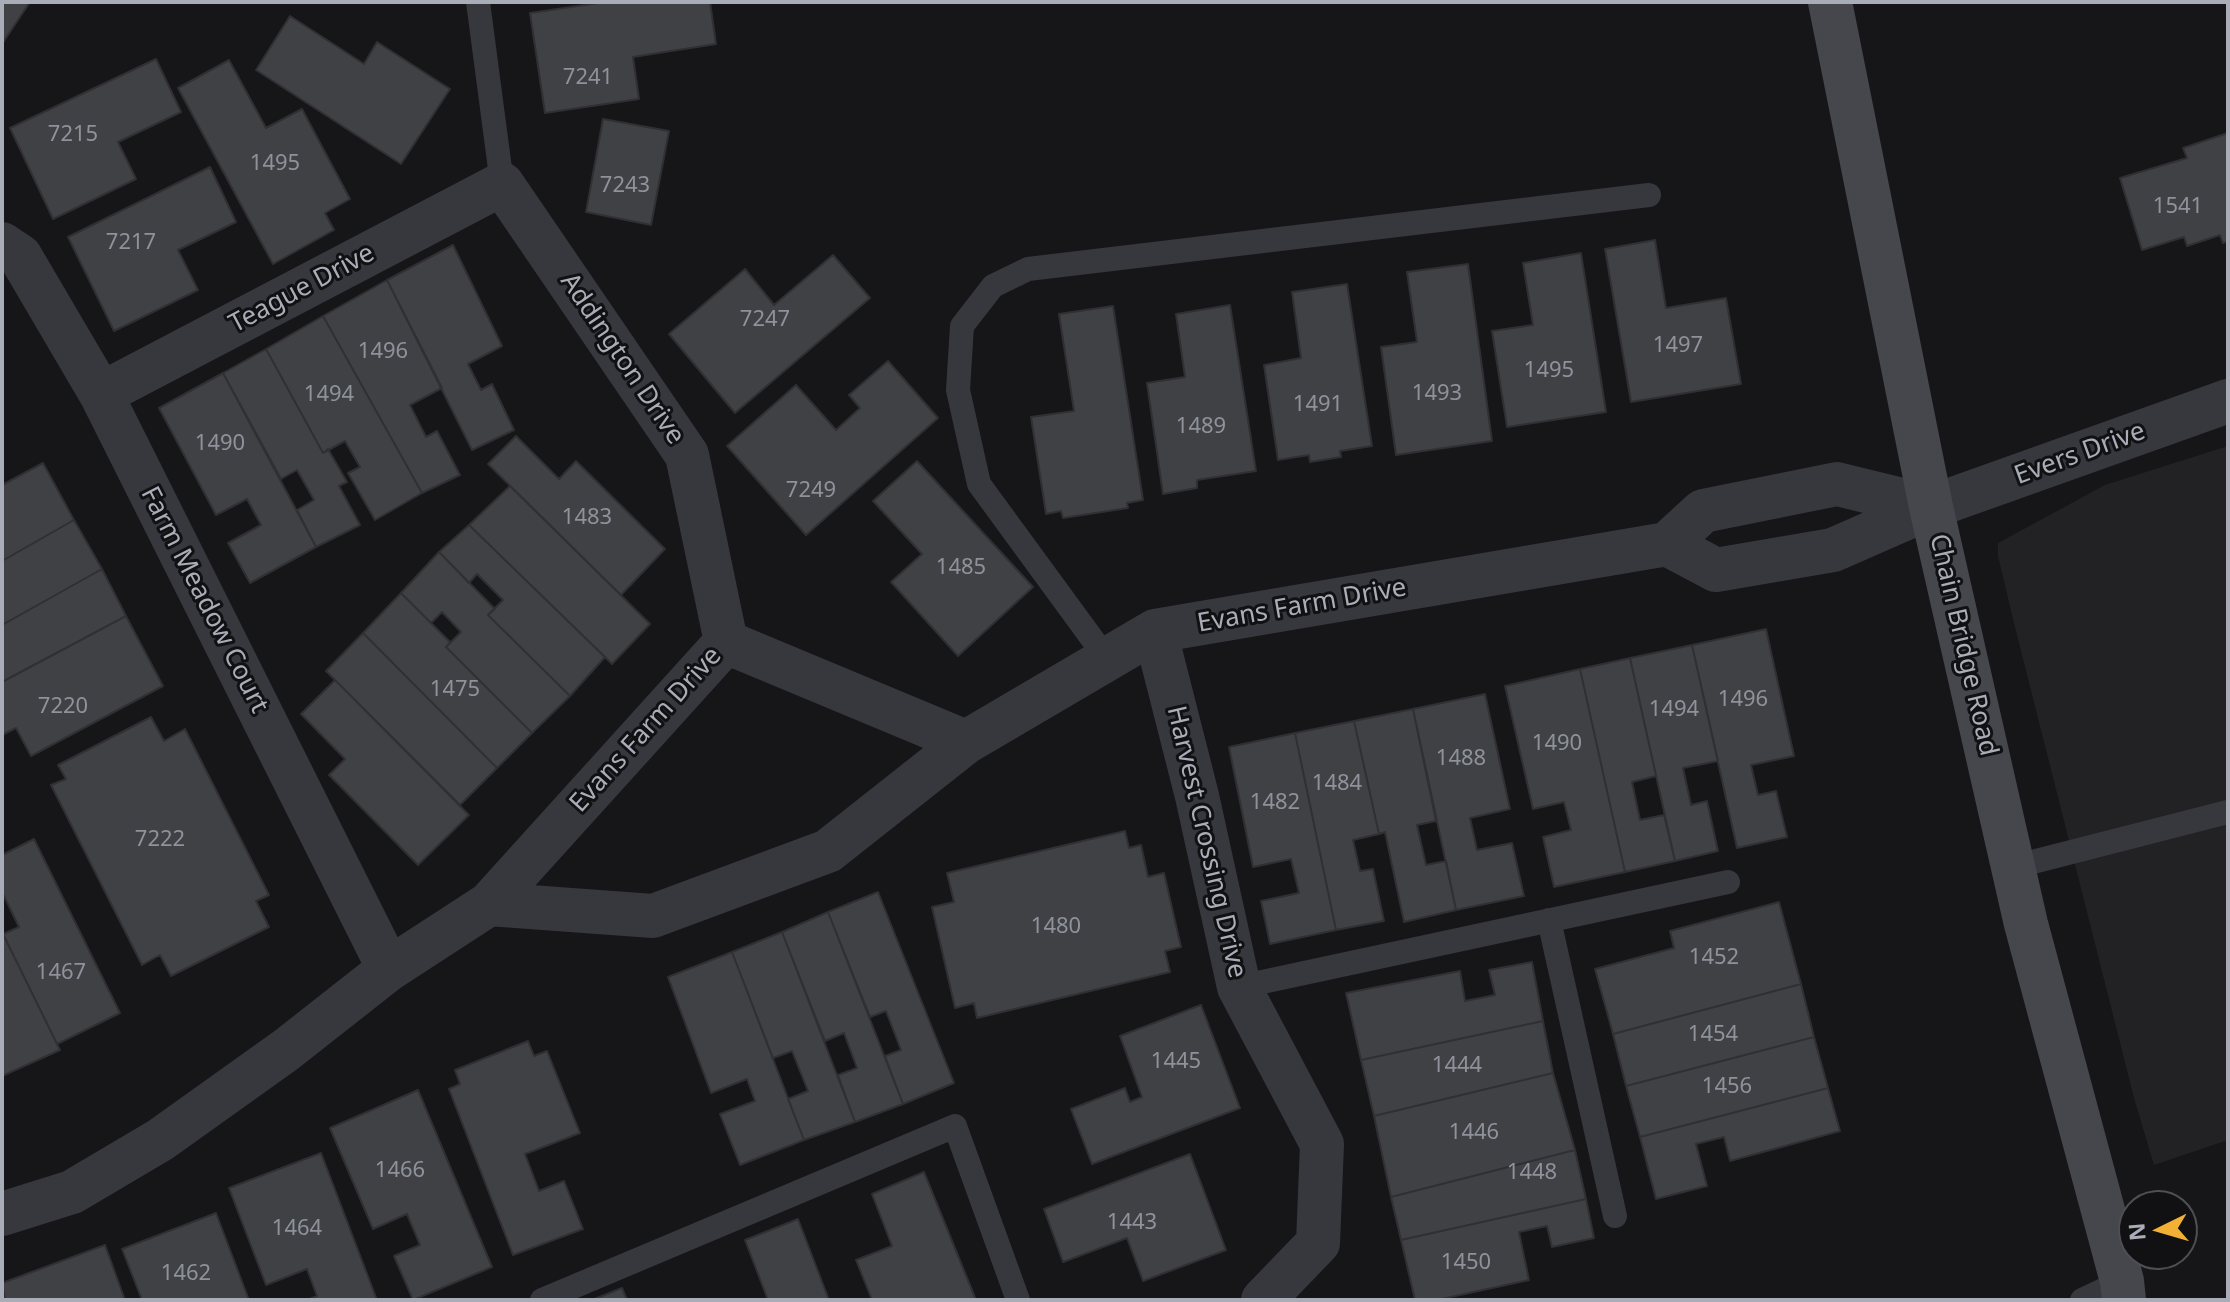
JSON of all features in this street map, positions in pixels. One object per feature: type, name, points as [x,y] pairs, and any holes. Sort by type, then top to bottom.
[{"type":"main road","name":"Chain Bridge Road","points":[[1830,2],[1931,507],[2026,924],[2125,1294]]},
{"type":"street","name":"Teague Drive","points":[[101,394],[502,184]]},
{"type":"street","name":"Addington Drive","points":[[502,184],[687,455],[726,642]]},
{"type":"street","name":"Farm Meadow Court","points":[[2,244],[20,256],[101,394],[389,969]]},
{"type":"street","name":"Evers Drive","points":[[1931,507],[2228,401]]},
{"type":"street","points":[[1837,484],[1931,507],[1833,550],[1716,570],[1667,544],[1703,511],[1837,484]]},
{"type":"street","name":"Evans Farm Drive","points":[[489,904],[653,916],[828,851],[966,742],[1155,631],[1667,544]]},
{"type":"street","name":"Harvest Crossing Drive","points":[[1155,631],[1197,796],[1239,987],[1322,1144],[1318,1243],[1263,1300]]},
{"type":"street","name":"Evans Farm Drive","points":[[2,1214],[72,1192],[160,1140],[286,1050],[389,969],[489,904],[726,642],[966,742]]},
{"type":"lane","points":[[478,2],[502,184]]},
{"type":"lane","points":[[1107,659],[979,484],[958,390],[962,326],[993,286],[1028,269],[1649,195]]},
{"type":"lane","points":[[2013,867],[2228,812]]},
{"type":"lane","points":[[1239,987],[1728,882]]},
{"type":"lane","points":[[1549,920],[1615,1216]]},
{"type":"lane","points":[[542,1300],[955,1126],[1018,1300]]},
{"type":"lane","points":[[2082,1300],[2125,1294]]},
{"type":"shaded area","points":[[2228,446],[2228,1140],[2154,1165],[2134,1098],[2014,623],[1998,556],[1998,543],[2105,485]]},
{"type":"building","points":[[2,2],[30,2],[2,44]]},
{"type":"building","points":[[605,2],[710,2],[716,44],[633,57],[639,99],[545,113],[530,13]]},
{"type":"building","points":[[290,16],[364,64],[377,42],[450,89],[401,164],[256,70]]},
{"type":"building","points":[[156,59],[181,112],[118,142],[136,179],[53,219],[10,128]]},
{"type":"building","points":[[229,60],[266,128],[302,109],[350,199],[325,213],[334,230],[273,264],[178,88]]},
{"type":"building","points":[[603,119],[669,131],[651,225],[586,212]]},
{"type":"building","points":[[2228,133],[2228,241],[2223,243],[2220,235],[2187,246],[2184,237],[2142,250],[2120,178],[2187,158],[2183,148]]},
{"type":"building","points":[[210,167],[236,222],[178,250],[198,290],[114,331],[68,237]]},
{"type":"building","points":[[1655,240],[1666,308],[1726,298],[1741,384],[1631,402],[1605,249]]},
{"type":"building","points":[[453,245],[502,346],[468,364],[481,390],[492,384],[514,430],[472,450],[387,280]]},
{"type":"building","points":[[1581,253],[1606,412],[1507,427],[1492,331],[1533,325],[1523,263]]},
{"type":"building","points":[[833,255],[870,298],[735,413],[669,334],[745,269],[774,305]]},
{"type":"building","points":[[1468,264],[1492,441],[1396,455],[1381,347],[1417,342],[1407,272]]},
{"type":"building","points":[[387,280],[442,388],[410,405],[426,437],[437,431],[460,475],[422,493],[323,316]]},
{"type":"building","points":[[1347,284],[1372,446],[1340,451],[1341,457],[1310,462],[1309,455],[1278,460],[1264,365],[1301,358],[1292,292]]},
{"type":"building","points":[[1230,305],[1256,471],[1197,480],[1197,488],[1163,494],[1147,383],[1185,377],[1176,314]]},
{"type":"building","points":[[1113,306],[1143,500],[1127,503],[1128,508],[1063,518],[1061,511],[1046,514],[1031,417],[1074,411],[1059,314]]},
{"type":"building","points":[[323,316],[422,493],[375,520],[348,473],[360,467],[345,441],[323,453],[266,349]]},
{"type":"building","points":[[266,349],[323,453],[328,449],[347,482],[339,486],[360,525],[316,547],[297,510],[314,500],[297,470],[281,479],[223,373]]},
{"type":"building","points":[[888,361],[938,418],[806,535],[727,446],[796,385],[836,430],[860,408],[849,395]]},
{"type":"building","points":[[223,373],[316,547],[250,583],[228,543],[261,525],[247,499],[216,515],[159,408]]},
{"type":"building","points":[[516,436],[559,479],[576,461],[665,549],[621,595],[488,464]]},
{"type":"building","points":[[917,461],[1033,587],[958,656],[891,582],[922,554],[873,501]]},
{"type":"building","points":[[43,463],[74,520],[2,561],[2,485]]},
{"type":"building","points":[[510,486],[650,624],[612,664],[469,525]]},
{"type":"building","points":[[74,520],[102,569],[2,625],[2,561]]},
{"type":"building","points":[[469,525],[605,657],[570,696],[488,615],[503,600],[477,574],[469,583],[439,552]]},
{"type":"building","points":[[439,552],[495,609],[488,615],[570,696],[532,733],[446,647],[461,632],[442,612],[431,623],[401,593]]},
{"type":"building","points":[[102,569],[126,616],[2,682],[2,625]]},
{"type":"building","points":[[401,593],[450,642],[446,647],[532,733],[497,768],[363,633]]},
{"type":"building","points":[[126,616],[163,686],[31,756],[16,728],[2,735],[2,682]]},
{"type":"building","points":[[1766,629],[1794,756],[1751,765],[1758,795],[1776,791],[1787,837],[1737,848],[1692,645]]},
{"type":"building","points":[[363,633],[497,768],[460,805],[326,671]]},
{"type":"building","points":[[1692,645],[1718,761],[1683,768],[1691,805],[1707,801],[1718,851],[1675,861],[1630,658]]},
{"type":"building","points":[[1630,658],[1656,776],[1632,782],[1640,820],[1664,815],[1675,861],[1625,872],[1580,669]]},
{"type":"building","points":[[1580,669],[1625,872],[1554,887],[1543,837],[1571,830],[1564,802],[1533,809],[1505,686]]},
{"type":"building","points":[[335,680],[469,815],[418,865],[329,775],[345,759],[301,714]]},
{"type":"building","points":[[1485,694],[1510,809],[1470,818],[1477,850],[1512,843],[1524,896],[1456,910],[1413,709]]},
{"type":"building","points":[[1413,709],[1436,821],[1417,825],[1426,865],[1446,861],[1456,910],[1404,922],[1385,832],[1379,834],[1354,721]]},
{"type":"building","points":[[151,717],[164,741],[185,729],[269,895],[256,901],[269,927],[171,976],[160,955],[142,965],[51,785],[66,779],[58,765]]},
{"type":"building","points":[[1354,721],[1379,834],[1353,840],[1360,871],[1373,869],[1384,921],[1336,930],[1295,733]]},
{"type":"building","points":[[1295,733],[1336,930],[1270,944],[1261,901],[1299,893],[1291,859],[1253,867],[1229,747]]},
{"type":"building","points":[[1125,831],[1129,848],[1141,845],[1148,877],[1164,873],[1181,947],[1165,951],[1170,972],[977,1018],[974,1003],[955,1008],[932,907],[954,902],[947,873]]},
{"type":"building","points":[[34,839],[120,1013],[57,1044],[3,934],[19,927],[2,892],[2,855]]},
{"type":"building","points":[[878,892],[954,1083],[903,1104],[885,1056],[901,1050],[886,1011],[870,1017],[828,912]]},
{"type":"building","points":[[1779,902],[1801,984],[1613,1034],[1595,969],[1674,948],[1670,931]]},
{"type":"building","points":[[828,912],[903,1104],[855,1122],[838,1075],[857,1068],[844,1033],[825,1041],[782,932]]},
{"type":"building","points":[[2,932],[60,1050],[2,1076]]},
{"type":"building","points":[[782,932],[855,1122],[804,1140],[788,1099],[808,1091],[792,1051],[773,1058],[732,952]]},
{"type":"building","points":[[732,952],[804,1140],[740,1165],[720,1114],[755,1101],[747,1079],[711,1093],[668,977]]},
{"type":"building","points":[[1532,962],[1543,1021],[1361,1060],[1346,993],[1460,971],[1465,1001],[1495,995],[1489,970]]},
{"type":"building","points":[[1801,984],[1814,1037],[1626,1086],[1613,1034]]},
{"type":"building","points":[[1201,1005],[1240,1108],[1092,1164],[1071,1109],[1125,1088],[1130,1102],[1142,1097],[1120,1036]]},
{"type":"building","points":[[1543,1021],[1553,1073],[1374,1116],[1361,1060]]},
{"type":"building","points":[[1814,1037],[1828,1088],[1640,1137],[1626,1086]]},
{"type":"building","points":[[528,1041],[534,1056],[547,1051],[580,1133],[525,1154],[539,1191],[564,1181],[583,1229],[513,1255],[449,1089],[460,1084],[455,1070]]},
{"type":"building","points":[[1553,1073],[1575,1150],[1391,1197],[1374,1116]]},
{"type":"building","points":[[1828,1088],[1840,1131],[1730,1161],[1724,1137],[1696,1144],[1707,1186],[1656,1199],[1640,1137]]},
{"type":"building","points":[[418,1090],[492,1267],[413,1300],[394,1256],[420,1245],[407,1214],[373,1229],[330,1128]]},
{"type":"building","points":[[1575,1150],[1586,1199],[1401,1240],[1391,1197]]},
{"type":"building","points":[[321,1153],[377,1300],[307,1300],[317,1296],[307,1269],[266,1285],[229,1188]]},
{"type":"building","points":[[1190,1154],[1226,1250],[1143,1281],[1127,1238],[1063,1262],[1044,1209]]},
{"type":"building","points":[[924,1172],[976,1300],[872,1300],[856,1260],[892,1246],[872,1194]]},
{"type":"building","points":[[1586,1199],[1594,1238],[1552,1247],[1547,1226],[1519,1232],[1529,1280],[1437,1300],[1415,1300],[1401,1240]]},
{"type":"building","points":[[216,1213],[249,1300],[142,1300],[122,1249]]},
{"type":"building","points":[[798,1219],[829,1300],[768,1300],[745,1240]]},
{"type":"building","points":[[105,1245],[125,1300],[5,1300],[2,1283]]},
{"type":"building","points":[[622,1288],[627,1300],[592,1300]]}]
